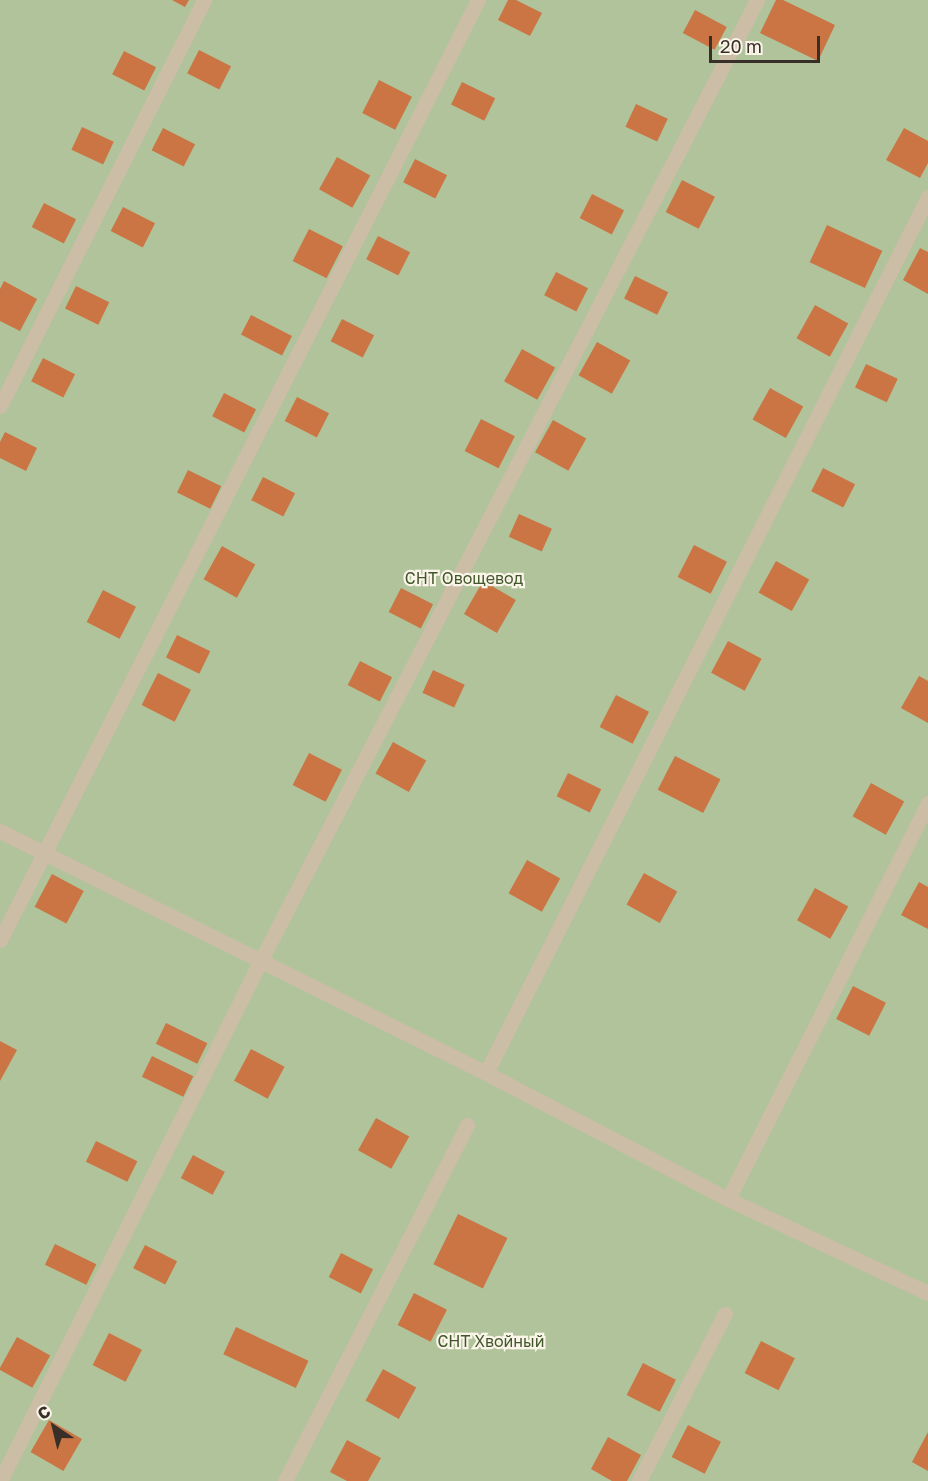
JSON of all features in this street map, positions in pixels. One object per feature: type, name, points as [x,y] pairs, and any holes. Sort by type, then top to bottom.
[{"type":"street","points":[[0,406],[204,0]]},
{"type":"street","points":[[0,940],[478,0]]},
{"type":"street","points":[[0,1481],[260,962],[757,0]]},
{"type":"street","points":[[486,1073],[928,197]]},
{"type":"street","points":[[728,1199],[928,803]]},
{"type":"street","points":[[0,831],[486,1073],[728,1199],[928,1293]]},
{"type":"street","points":[[285,1481],[467,1125]]},
{"type":"street","points":[[639,1481],[725,1314]]},
{"type":"green space","name":"СНТ Овощевод","points":[[0,0],[928,0],[928,1481],[0,1481]]},
{"type":"building","points":[[172,0],[189,0],[185,7]]},
{"type":"building","points":[[508,0],[516,0],[542,13],[530,36],[498,20]]},
{"type":"building","points":[[776,0],[783,0],[835,25],[818,61],[760,33]]},
{"type":"building","points":[[695,10],[727,27],[715,50],[683,33]]},
{"type":"building","points":[[199,50],[231,66],[219,90],[187,73]]},
{"type":"building","points":[[124,51],[156,67],[144,91],[112,74]]},
{"type":"building","points":[[379,80],[412,97],[395,130],[362,113]]},
{"type":"building","points":[[462,82],[495,98],[484,121],[451,104]]},
{"type":"building","points":[[636,104],[668,119],[657,141],[625,127]]},
{"type":"building","points":[[82,127],[114,142],[103,164],[71,150]]},
{"type":"building","points":[[163,128],[195,144],[184,167],[152,150]]},
{"type":"building","points":[[904,128],[928,141],[928,163],[920,178],[886,160]]},
{"type":"building","points":[[337,157],[370,175],[352,208],[319,189]]},
{"type":"building","points":[[415,159],[447,175],[435,199],[403,182]]},
{"type":"building","points":[[682,180],[715,197],[699,229],[666,212]]},
{"type":"building","points":[[592,194],[624,210],[612,234],[580,218]]},
{"type":"building","points":[[44,203],[76,219],[64,243],[32,227]]},
{"type":"building","points":[[123,207],[155,223],[143,247],[111,231]]},
{"type":"building","points":[[827,225],[882,251],[865,288],[810,262]]},
{"type":"building","points":[[309,229],[343,246],[327,278],[293,261]]},
{"type":"building","points":[[378,236],[410,252],[398,276],[366,259]]},
{"type":"building","points":[[920,248],[928,252],[928,294],[903,280]]},
{"type":"building","points":[[556,272],[588,288],[576,312],[544,295]]},
{"type":"building","points":[[635,276],[668,292],[657,315],[624,298]]},
{"type":"building","points":[[4,281],[37,299],[20,331],[0,321],[0,289]]},
{"type":"building","points":[[76,286],[109,302],[98,325],[65,308]]},
{"type":"building","points":[[815,305],[848,323],[830,357],[797,338]]},
{"type":"building","points":[[251,315],[292,336],[282,355],[241,335]]},
{"type":"building","points":[[342,319],[374,335],[363,358],[331,341]]},
{"type":"building","points":[[597,342],[630,360],[612,394],[579,375]]},
{"type":"building","points":[[522,349],[555,367],[537,400],[504,381]]},
{"type":"building","points":[[43,358],[75,374],[63,398],[31,381]]},
{"type":"building","points":[[866,364],[898,379],[887,402],[855,388]]},
{"type":"building","points":[[770,388],[803,406],[786,438],[753,419]]},
{"type":"building","points":[[224,393],[256,409],[244,433],[212,416]]},
{"type":"building","points":[[297,397],[329,413],[317,437],[285,421]]},
{"type":"building","points":[[481,419],[515,436],[499,468],[465,451]]},
{"type":"building","points":[[553,420],[586,438],[568,471],[535,452]]},
{"type":"building","points":[[5,432],[37,448],[26,471],[0,458],[0,442]]},
{"type":"building","points":[[823,468],[855,484],[843,508],[811,491]]},
{"type":"building","points":[[188,470],[221,486],[210,509],[177,492]]},
{"type":"building","points":[[263,477],[295,493],[283,517],[251,500]]},
{"type":"building","points":[[519,514],[552,529],[542,551],[509,537]]},
{"type":"building","points":[[694,545],[727,562],[711,594],[678,577]]},
{"type":"building","points":[[222,546],[255,564],[237,598],[204,579]]},
{"type":"building","points":[[776,561],[809,579],[792,611],[759,592]]},
{"type":"building","points":[[483,581],[516,600],[497,633],[464,614]]},
{"type":"building","points":[[401,588],[433,604],[421,628],[389,612]]},
{"type":"building","points":[[103,590],[136,607],[120,639],[87,622]]},
{"type":"building","points":[[177,635],[210,651],[199,674],[166,657]]},
{"type":"building","points":[[728,641],[762,659],[745,691],[711,673]]},
{"type":"building","points":[[360,661],[392,677],[380,701],[348,685]]},
{"type":"building","points":[[433,670],[465,685],[454,707],[422,693]]},
{"type":"building","points":[[158,673],[191,690],[175,722],[142,705]]},
{"type":"building","points":[[919,676],[928,681],[928,723],[901,708]]},
{"type":"building","points":[[616,695],[649,712],[633,744],[600,727]]},
{"type":"building","points":[[393,742],[426,760],[409,792],[376,773]]},
{"type":"building","points":[[309,753],[342,770],[326,802],[293,785]]},
{"type":"building","points":[[675,756],[720,779],[703,813],[658,790]]},
{"type":"building","points":[[568,773],[601,789],[590,813],[557,796]]},
{"type":"building","points":[[871,783],[904,801],[886,835],[853,816]]},
{"type":"building","points":[[527,860],[560,878],[542,912],[509,893]]},
{"type":"building","points":[[644,873],[677,891],[660,923],[627,904]]},
{"type":"building","points":[[52,874],[84,891],[66,924],[35,907]]},
{"type":"building","points":[[919,882],[928,887],[928,929],[901,915]]},
{"type":"building","points":[[815,888],[848,906],[830,939],[797,920]]},
{"type":"building","points":[[853,986],[886,1003],[869,1036],[836,1019]]},
{"type":"building","points":[[166,1023],[207,1043],[197,1064],[156,1044]]},
{"type":"building","points":[[0,1041],[17,1050],[0,1081]]},
{"type":"building","points":[[251,1049],[285,1067],[268,1099],[234,1081]]},
{"type":"building","points":[[152,1056],[193,1076],[183,1097],[142,1077]]},
{"type":"building","points":[[376,1118],[409,1136],[391,1169],[358,1150]]},
{"type":"building","points":[[96,1141],[137,1161],[127,1182],[86,1162]]},
{"type":"building","points":[[193,1155],[225,1172],[213,1195],[181,1178]]},
{"type":"building","points":[[458,1214],[507,1238],[483,1288],[433,1264]]},
{"type":"building","points":[[55,1244],[96,1264],[86,1285],[45,1265]]},
{"type":"building","points":[[145,1245],[177,1261],[165,1285],[133,1268]]},
{"type":"building","points":[[341,1253],[373,1269],[361,1293],[329,1277]]},
{"type":"building","points":[[414,1293],[447,1310],[431,1342],[398,1325]]},
{"type":"building","points":[[236,1327],[309,1361],[296,1388],[223,1354]]},
{"type":"building","points":[[109,1333],[142,1350],[126,1382],[93,1365]]},
{"type":"building","points":[[17,1337],[50,1355],[32,1388],[0,1370]]},
{"type":"building","points":[[761,1341],[795,1358],[779,1390],[745,1373]]},
{"type":"building","points":[[643,1363],[676,1380],[660,1412],[627,1395]]},
{"type":"building","points":[[383,1369],[416,1387],[399,1419],[366,1400]]},
{"type":"building","points":[[49,1420],[82,1439],[63,1471],[30,1452]]},
{"type":"building","points":[[688,1425],[721,1442],[705,1474],[672,1457]]},
{"type":"building","points":[[928,1432],[928,1471],[912,1462]]},
{"type":"building","points":[[608,1437],[641,1455],[627,1481],[612,1481],[591,1469]]},
{"type":"building","points":[[347,1440],[381,1458],[368,1481],[347,1481],[330,1472]]},
{"type":"park label","name":"СНТ Хвойный","points":[[491,1341]]}]
